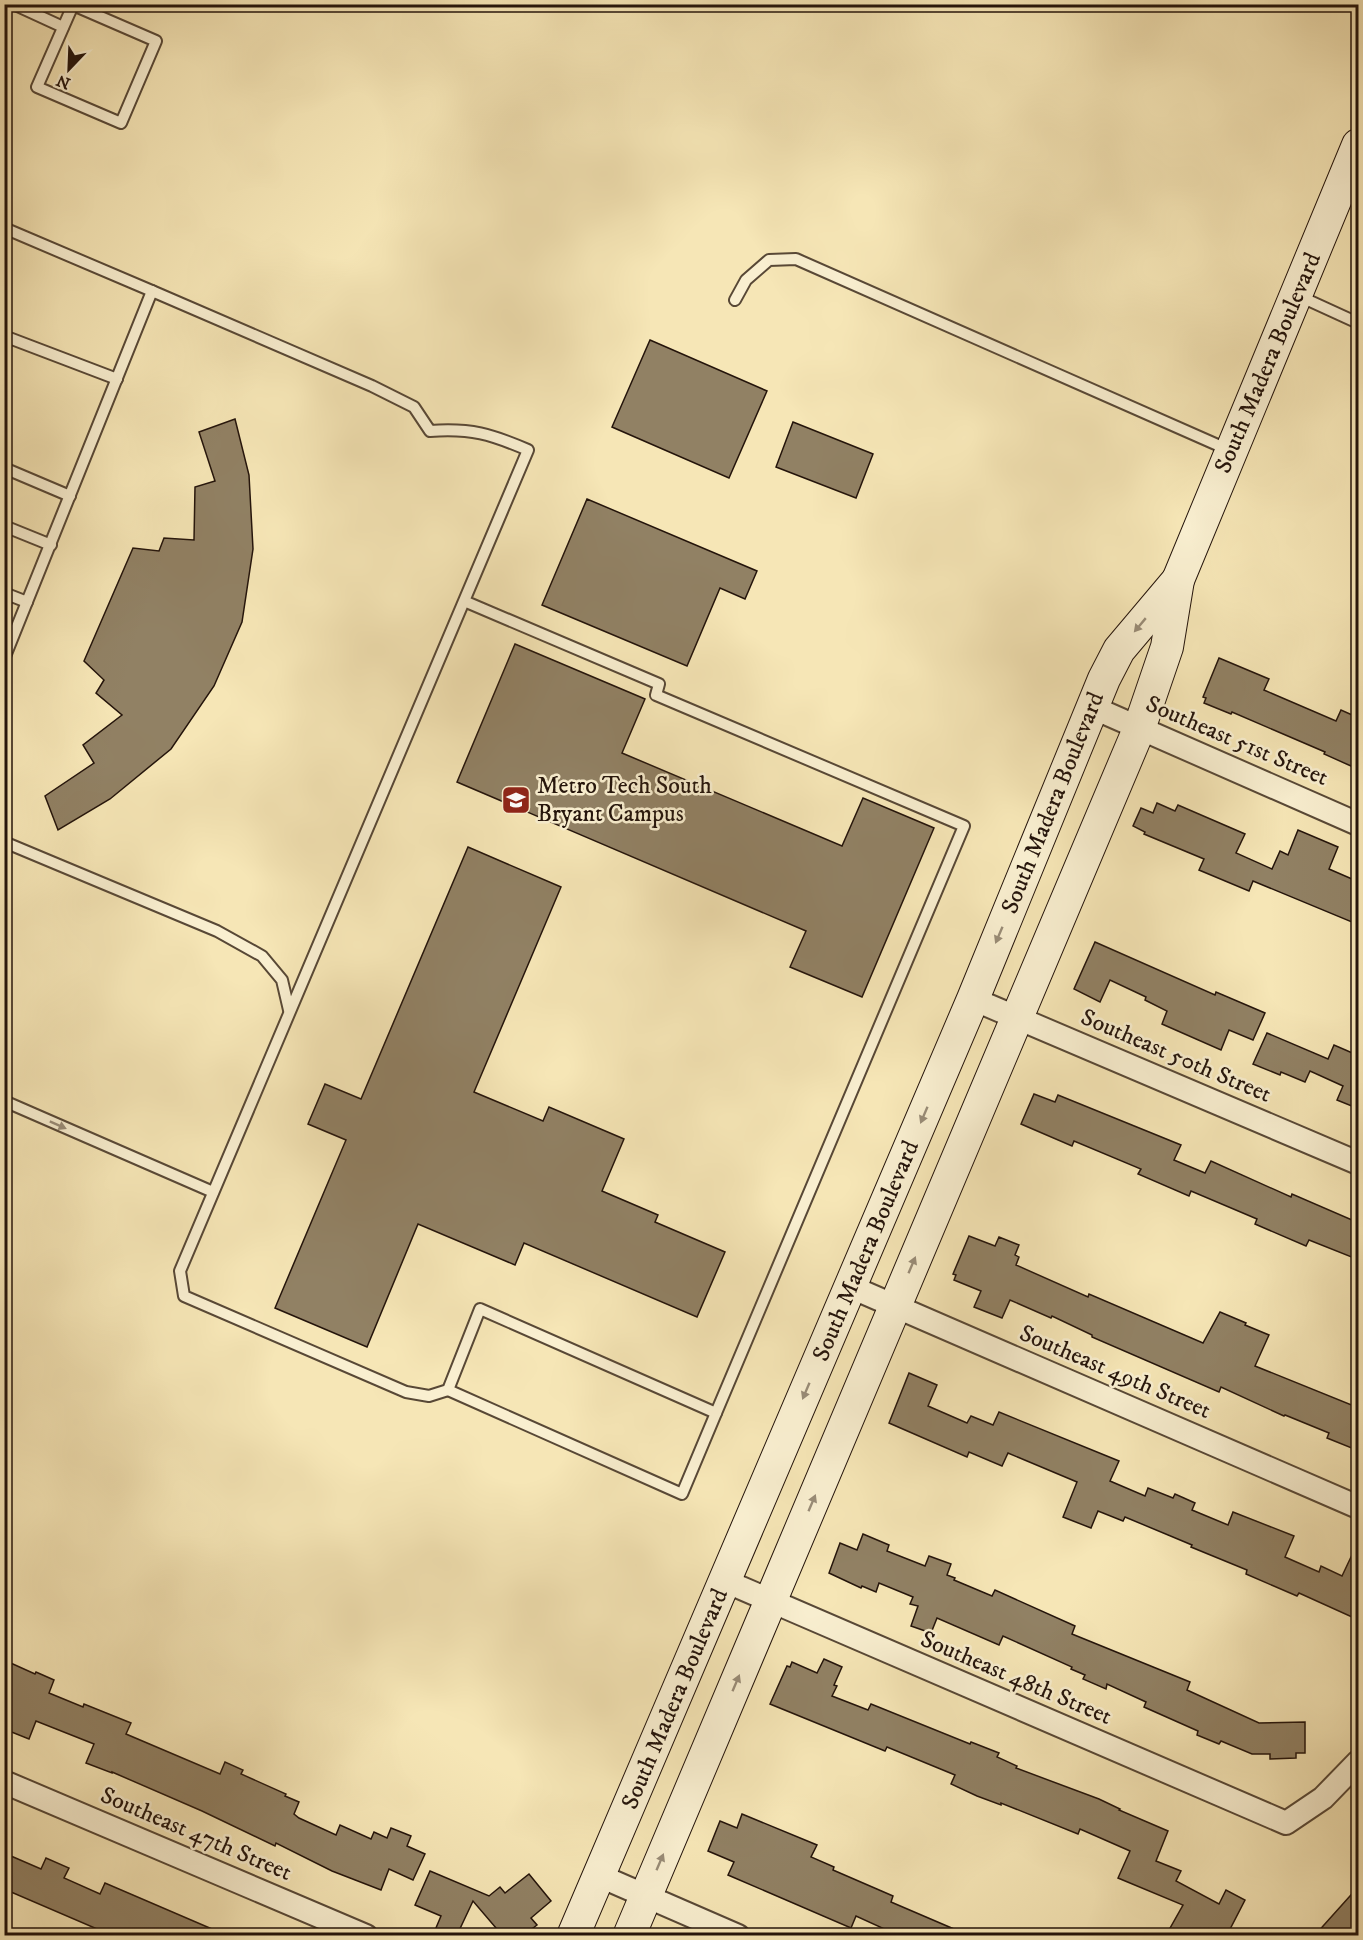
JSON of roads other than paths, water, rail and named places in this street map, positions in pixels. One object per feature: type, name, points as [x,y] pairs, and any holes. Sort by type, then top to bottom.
[{"type":"street","name":"South Madera Boulevard","points":[[629,1935],[1139,729],[1167,647],[1178,580],[1359,145]]},
{"type":"street","name":"South Madera Boulevard","points":[[573,1935],[973,999],[1104,679],[1119,650],[1178,580]]},
{"type":"street","name":"Southeast 51st Street","points":[[1094,708],[1359,824]]},
{"type":"street","name":"Southeast 50th Street","points":[[973,999],[1359,1163]]},
{"type":"street","name":"Southeast 49th Street","points":[[851,1287],[1359,1507]]},
{"type":"street","name":"Southeast 48th Street","points":[[725,1581],[1286,1824],[1323,1798],[1359,1762]]},
{"type":"street","name":"Southeast 47th Street","points":[[4,1782],[366,1935]]},
{"type":"street","points":[[600,1876],[738,1935]]},
{"type":"lane","points":[[13,4],[63,27]]},
{"type":"lane","points":[[73,5],[156,41],[121,123],[37,87],[63,27],[73,5]]},
{"type":"lane","points":[[4,228],[372,386],[414,407],[430,431],[453,429],[490,434],[528,450],[180,1271],[184,1296],[406,1392],[429,1396],[448,1390],[682,1494],[964,826],[656,695],[659,684],[464,601]]},
{"type":"lane","points":[[735,300],[746,280],[769,260],[796,259],[1232,451]]},
{"type":"lane","points":[[6,653],[152,291]]},
{"type":"lane","points":[[1296,295],[1359,324]]},
{"type":"lane","points":[[4,336],[117,378]]},
{"type":"lane","points":[[4,468],[70,496]]},
{"type":"lane","points":[[4,526],[51,545]]},
{"type":"lane","points":[[4,592],[27,602]]},
{"type":"lane","points":[[4,842],[217,931],[262,956],[282,981],[289,1010]]},
{"type":"lane","points":[[4,1101],[213,1192]]},
{"type":"lane","points":[[448,1390],[480,1310],[717,1413]]},
{"type":"place","name":"Metro Tech South Bryant Campus","points":[[516,800]]}]
